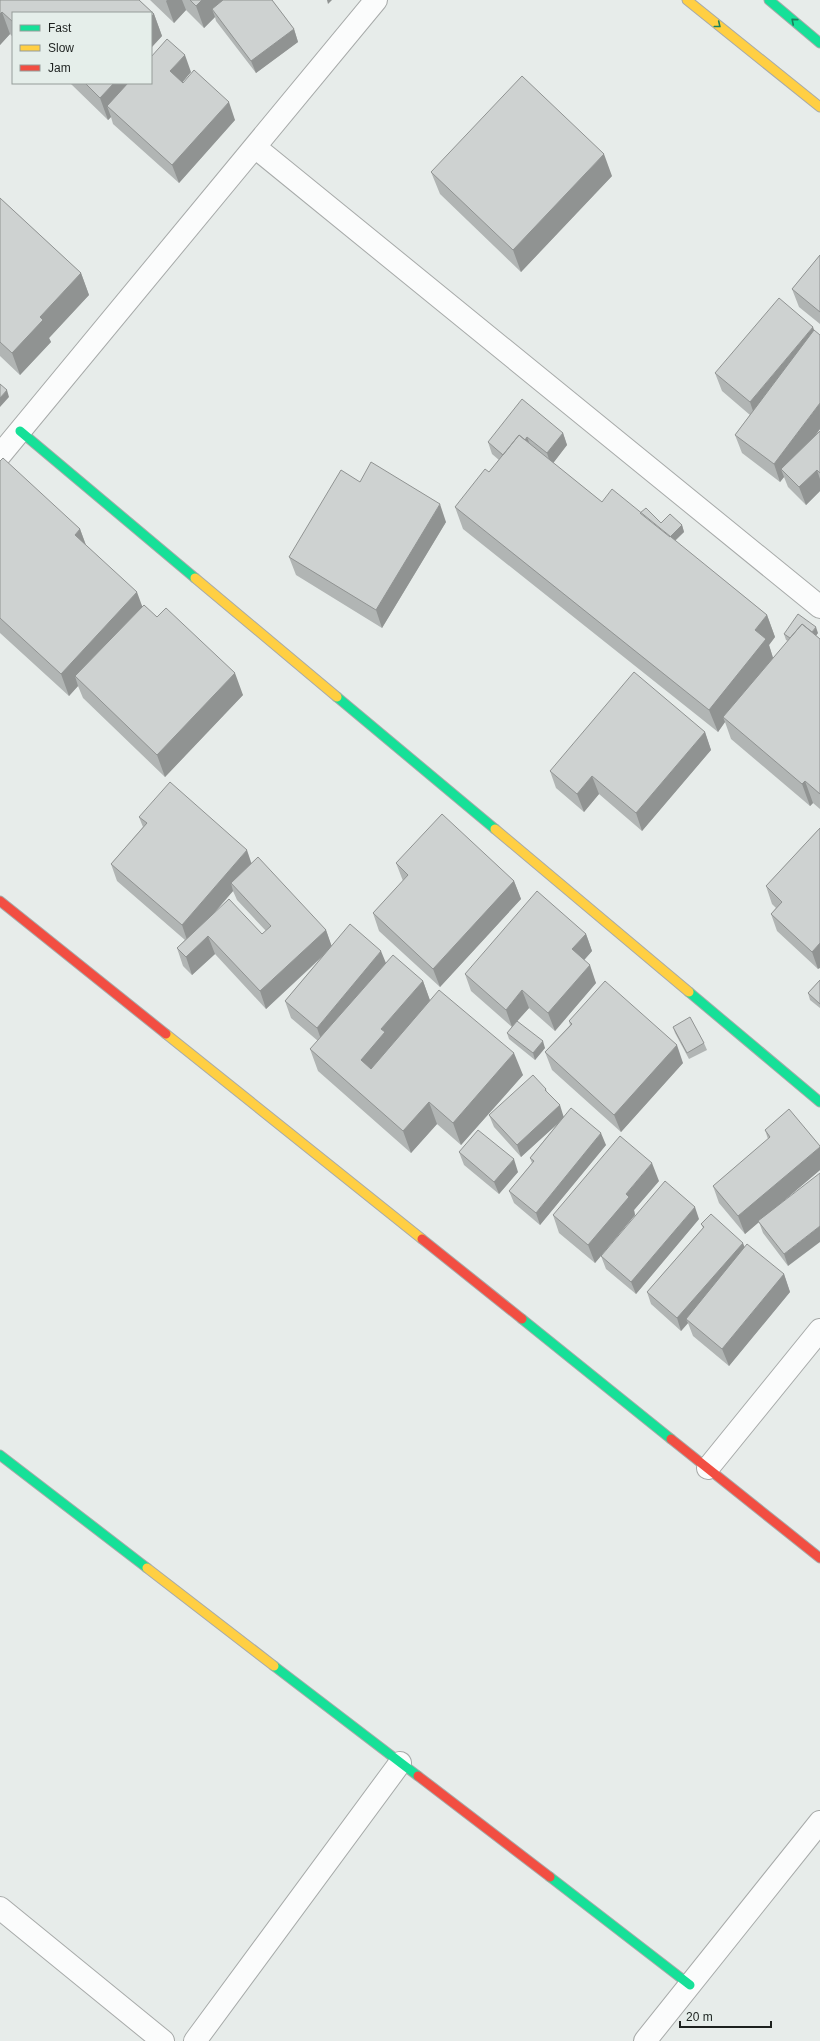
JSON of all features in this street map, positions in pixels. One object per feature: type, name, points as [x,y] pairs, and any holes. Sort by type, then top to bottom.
[{"type":"street","points":[[0,455],[376,0]]},
{"type":"street","points":[[687,0],[820,107]]},
{"type":"street","points":[[768,0],[820,43]]},
{"type":"street","points":[[255,147],[820,607]]},
{"type":"street","points":[[20,431],[820,1102]]},
{"type":"street","points":[[0,902],[820,1558]]},
{"type":"street","points":[[708,1468],[820,1330]]},
{"type":"street","points":[[0,1456],[690,1985]]},
{"type":"street","points":[[195,2041],[400,1763]]},
{"type":"street","points":[[645,2041],[820,1822]]},
{"type":"street","points":[[0,1908],[163,2041]]},
{"type":"building","points":[[0,0],[139,0],[152,12],[12,12],[12,21],[2,12],[0,14]]},
{"type":"building","points":[[190,0],[202,0],[196,6]]},
{"type":"building","points":[[223,0],[272,0],[294,29],[251,61],[212,9]]},
{"type":"building","points":[[167,39],[185,55],[170,71],[183,83],[194,70],[229,102],[172,165],[107,106],[127,84],[152,84],[152,56]]},
{"type":"building","points":[[522,76],[604,154],[513,250],[431,172]]},
{"type":"building","points":[[86,84],[113,84],[100,98]]},
{"type":"building","points":[[0,198],[81,273],[40,317],[43,320],[12,353],[0,342]]},
{"type":"building","points":[[820,255],[820,312],[792,289]]},
{"type":"building","points":[[779,298],[813,327],[750,402],[715,373]]},
{"type":"building","points":[[814,330],[820,335],[820,403],[774,464],[735,435]]},
{"type":"building","points":[[0,384],[7,390],[0,398]]},
{"type":"building","points":[[522,399],[563,433],[547,453],[527,437],[525,440],[519,435],[503,455],[488,442]]},
{"type":"building","points":[[820,431],[820,473],[817,470],[799,487],[781,469]]},
{"type":"building","points":[[519,435],[602,502],[612,489],[767,615],[755,630],[766,639],[709,710],[455,507],[485,469],[489,472]]},
{"type":"building","points":[[3,458],[80,529],[75,535],[137,592],[61,674],[0,618],[0,461]]},
{"type":"building","points":[[371,462],[440,504],[376,610],[289,557],[341,470],[360,482]]},
{"type":"building","points":[[646,508],[661,523],[670,514],[682,525],[670,537],[640,513]]},
{"type":"building","points":[[144,605],[157,617],[166,608],[235,673],[157,755],[75,676]]},
{"type":"building","points":[[798,614],[816,627],[812,632],[802,624],[790,638],[784,634]]},
{"type":"building","points":[[802,624],[820,639],[820,794],[805,781],[802,784],[723,717]]},
{"type":"building","points":[[634,672],[705,732],[636,813],[592,776],[577,794],[550,771]]},
{"type":"building","points":[[170,782],[247,850],[182,925],[111,864],[147,823],[139,817]]},
{"type":"building","points":[[442,814],[514,881],[433,969],[373,913],[408,875],[396,863]]},
{"type":"building","points":[[820,828],[820,943],[812,952],[771,914],[782,902],[766,886]]},
{"type":"building","points":[[258,857],[326,930],[260,991],[208,936],[186,957],[177,948],[229,899],[262,934],[271,926],[231,883]]},
{"type":"building","points":[[537,891],[586,934],[572,949],[590,965],[548,1013],[522,990],[506,1010],[465,974]]},
{"type":"building","points":[[350,924],[381,951],[317,1028],[285,1001]]},
{"type":"building","points":[[393,955],[423,981],[381,1029],[385,1032],[361,1060],[371,1069],[439,990],[514,1053],[453,1123],[429,1102],[403,1131],[310,1049]]},
{"type":"building","points":[[820,980],[820,1004],[808,993]]},
{"type":"building","points":[[605,981],[677,1045],[614,1115],[545,1052],[572,1024],[569,1021]]},
{"type":"building","points":[[690,1017],[704,1043],[687,1053],[673,1027]]},
{"type":"building","points":[[517,1021],[543,1041],[533,1053],[507,1033]]},
{"type":"building","points":[[533,1075],[560,1105],[517,1145],[489,1115]]},
{"type":"building","points":[[571,1108],[601,1133],[536,1213],[509,1191],[534,1161],[530,1158]]},
{"type":"building","points":[[789,1109],[820,1147],[738,1216],[713,1186],[770,1137],[765,1130]]},
{"type":"building","points":[[478,1130],[514,1159],[494,1182],[459,1152]]},
{"type":"building","points":[[620,1136],[652,1163],[626,1194],[629,1197],[588,1245],[553,1215]]},
{"type":"building","points":[[820,1173],[820,1226],[784,1254],[758,1221]]},
{"type":"building","points":[[665,1181],[695,1207],[631,1282],[601,1256]]},
{"type":"building","points":[[711,1214],[743,1243],[677,1318],[647,1292],[704,1227],[701,1224]]},
{"type":"building","points":[[747,1244],[784,1274],[722,1349],[686,1319]]},
{"type":"traffic: fast","points":[[769,0],[820,43]]},
{"type":"traffic: fast","points":[[20,431],[195,578]]},
{"type":"traffic: fast","points":[[337,697],[495,829]]},
{"type":"traffic: fast","points":[[689,992],[820,1102]]},
{"type":"traffic: fast","points":[[522,1319],[671,1439]]},
{"type":"traffic: fast","points":[[0,1455],[147,1568]]},
{"type":"traffic: fast","points":[[274,1666],[418,1776]]},
{"type":"traffic: fast","points":[[550,1877],[690,1985]]},
{"type":"traffic: slow","points":[[687,0],[820,107]]},
{"type":"traffic: slow","points":[[195,578],[337,697]]},
{"type":"traffic: slow","points":[[495,829],[689,992]]},
{"type":"traffic: slow","points":[[166,1034],[422,1239]]},
{"type":"traffic: slow","points":[[147,1568],[274,1666]]},
{"type":"traffic: jam","points":[[0,901],[166,1034]]},
{"type":"traffic: jam","points":[[422,1239],[522,1319]]},
{"type":"traffic: jam","points":[[671,1439],[820,1558]]},
{"type":"traffic: jam","points":[[418,1776],[550,1877]]}]
